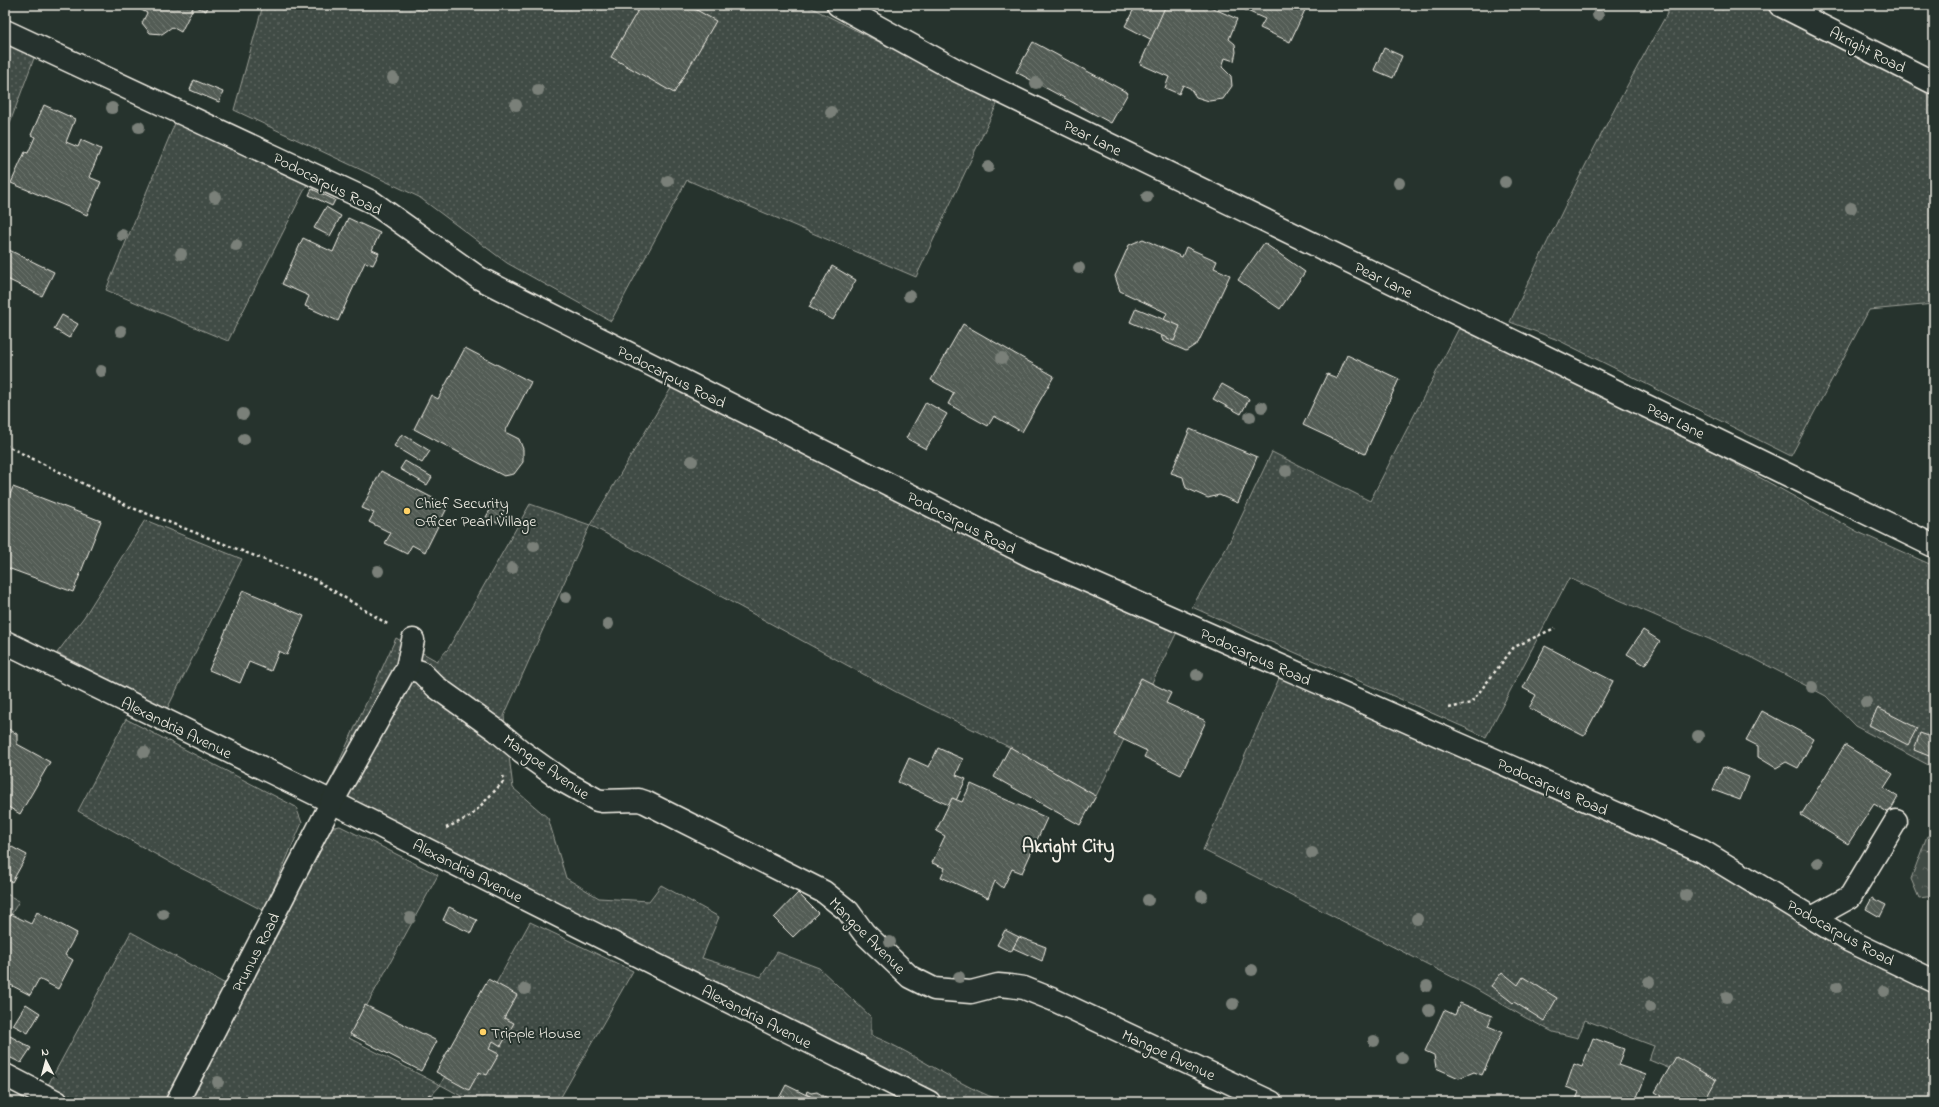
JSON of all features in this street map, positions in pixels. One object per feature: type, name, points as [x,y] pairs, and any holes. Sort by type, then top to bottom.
[{"type":"street","name":"Pear Lane","points":[[838,5],[954,69],[1934,546]]},
{"type":"street","name":"Akright Road","points":[[1780,5],[1934,83]]},
{"type":"street","name":"Podocarpus Road","points":[[5,31],[372,202],[479,278],[1033,557],[1702,851],[1850,941],[1932,977]]},
{"type":"street","name":"Prunus Road","points":[[177,1102],[332,802],[407,668],[413,640]]},
{"type":"street","name":"Alexandria Avenue","points":[[5,642],[332,802],[929,1102]]},
{"type":"street","name":"Mangoe Avenue","points":[[407,668],[421,672],[436,687],[496,730],[521,751],[563,781],[597,800],[639,800],[645,802],[824,892],[848,911],[864,933],[910,977],[934,989],[971,992],[998,985],[1024,988],[1054,1000],[1271,1102]]},
{"type":"street","points":[[1812,918],[1850,897],[1896,821]]},
{"type":"street","points":[[5,1075],[57,1102]]},
{"type":"path","points":[[5,445],[130,507],[316,580],[413,640]]},
{"type":"path","points":[[1443,709],[1471,703],[1514,647],[1555,628]]},
{"type":"path","points":[[415,844],[471,816],[504,780],[496,730]]},
{"type":"green space","points":[[263,5],[408,5],[422,11],[427,5],[806,5],[998,102],[916,277],[687,180],[611,321],[507,263],[419,197],[234,110]]},
{"type":"green space","points":[[1672,5],[1767,5],[1934,83],[1934,304],[1869,310],[1791,456],[1558,340],[1510,322],[1587,162]]},
{"type":"green space","points":[[5,42],[37,50],[5,136]]},
{"type":"green space","points":[[180,111],[313,173],[228,341],[106,290]]},
{"type":"green space","points":[[1459,328],[1678,432],[1858,532],[1934,566],[1934,768],[1855,726],[1826,696],[1755,659],[1569,578],[1486,737],[1192,607],[1227,547],[1272,452],[1370,501]]},
{"type":"green space","points":[[673,385],[1178,630],[1096,796],[1009,747],[898,693],[590,525]]},
{"type":"green space","points":[[530,504],[590,525],[504,716],[513,788],[548,818],[566,878],[599,898],[649,901],[661,885],[719,917],[702,958],[761,977],[777,952],[819,968],[871,1017],[871,1035],[905,1051],[971,1088],[1006,1102],[951,1102],[862,1059],[690,969],[433,843],[327,788],[396,638],[437,661],[448,649]]},
{"type":"green space","points":[[145,520],[242,559],[167,709],[57,653],[84,617]]},
{"type":"green space","points":[[1281,674],[1664,833],[1934,988],[1934,1102],[1674,1102],[1685,1075],[1649,1060],[1654,1046],[1585,1020],[1578,1038],[1553,1032],[1476,989],[1203,850]]},
{"type":"green space","points":[[126,719],[296,807],[302,823],[264,911],[173,864],[78,811]]},
{"type":"green space","points":[[340,826],[438,875],[349,1038],[440,1085],[530,922],[633,971],[558,1102],[472,1102],[441,1085],[425,1102],[191,1102],[328,828]]},
{"type":"green space","points":[[1927,836],[1934,837],[1934,896],[1919,898],[1911,879]]},
{"type":"green space","points":[[5,893],[19,901],[5,925]]},
{"type":"green space","points":[[131,932],[229,986],[172,1102],[78,1102],[48,1085]]},
{"type":"building","points":[[132,5],[209,5],[206,11],[194,6],[181,32],[172,27],[162,34],[150,33],[142,23],[147,13]]},
{"type":"building","points":[[641,5],[688,5],[716,21],[674,93],[611,57]]},
{"type":"building","points":[[1136,5],[1176,5],[1156,42],[1125,26]]},
{"type":"building","points":[[1166,5],[1206,5],[1237,19],[1229,39],[1235,44],[1236,52],[1234,61],[1225,58],[1222,67],[1231,76],[1232,86],[1223,99],[1209,101],[1196,97],[1190,88],[1183,85],[1179,94],[1165,88],[1169,77],[1140,64]]},
{"type":"building","points":[[1234,5],[1296,5],[1305,10],[1290,42],[1260,28],[1265,19]]},
{"type":"building","points":[[1033,42],[1128,93],[1111,123],[1016,72]]},
{"type":"building","points":[[1384,48],[1402,56],[1393,78],[1374,70]]},
{"type":"building","points":[[194,80],[223,92],[219,102],[190,90]]},
{"type":"building","points":[[44,105],[75,119],[66,142],[78,147],[81,140],[101,149],[89,177],[101,182],[87,215],[11,183],[25,152],[28,153],[35,137],[31,135]]},
{"type":"building","points":[[312,189],[335,200],[332,206],[309,195]]},
{"type":"building","points":[[326,207],[341,216],[330,236],[314,228]]},
{"type":"building","points":[[348,218],[380,233],[372,250],[379,253],[373,265],[365,262],[338,321],[305,306],[309,296],[282,284],[303,238],[333,252]]},
{"type":"building","points":[[1143,239],[1182,257],[1186,247],[1217,261],[1214,268],[1230,275],[1198,343],[1186,351],[1163,341],[1159,331],[1167,313],[1120,291],[1115,276],[1129,245]]},
{"type":"building","points":[[1264,243],[1305,272],[1280,309],[1238,280]]},
{"type":"building","points":[[5,248],[54,272],[42,296],[5,278]]},
{"type":"building","points":[[832,266],[856,280],[833,320],[809,307]]},
{"type":"building","points":[[1136,308],[1180,326],[1174,341],[1130,322]]},
{"type":"building","points":[[62,315],[78,324],[69,338],[54,329]]},
{"type":"building","points":[[963,324],[1054,376],[1022,432],[994,416],[988,426],[948,404],[954,393],[931,380]]},
{"type":"building","points":[[465,348],[531,382],[505,432],[519,439],[523,449],[523,462],[514,474],[504,476],[414,429],[431,395],[438,399]]},
{"type":"building","points":[[1347,355],[1399,379],[1365,454],[1303,425],[1327,374],[1337,378]]},
{"type":"building","points":[[1222,384],[1249,399],[1241,414],[1213,399]]},
{"type":"building","points":[[926,402],[947,414],[926,449],[906,438]]},
{"type":"building","points":[[1190,429],[1257,457],[1238,503],[1219,495],[1208,498],[1186,488],[1183,477],[1171,473]]},
{"type":"building","points":[[402,434],[430,451],[422,463],[394,446]]},
{"type":"building","points":[[405,461],[432,477],[427,485],[400,469]]},
{"type":"building","name":"Chief Security Officer Pearl Village","points":[[381,471],[448,506],[425,552],[412,545],[407,554],[385,543],[391,533],[369,522],[374,513],[362,508]]},
{"type":"building","points":[[13,487],[101,521],[73,592],[5,567],[5,507]]},
{"type":"building","points":[[496,500],[506,506],[497,523],[486,517]]},
{"type":"building","points":[[243,590],[304,616],[287,655],[279,651],[271,671],[249,662],[240,683],[209,670]]},
{"type":"building","points":[[1643,630],[1660,641],[1645,665],[1627,654]]},
{"type":"building","points":[[1545,646],[1613,681],[1584,736],[1529,708],[1536,695],[1523,688]]},
{"type":"building","points":[[1141,678],[1171,693],[1166,703],[1206,721],[1181,775],[1144,757],[1147,751],[1114,735]]},
{"type":"building","points":[[1878,708],[1917,728],[1908,745],[1869,725]]},
{"type":"building","points":[[1762,711],[1814,739],[1798,768],[1786,762],[1776,768],[1758,757],[1758,746],[1746,740]]},
{"type":"building","points":[[5,727],[17,734],[17,744],[50,762],[20,814],[5,805]]},
{"type":"building","points":[[1920,733],[1934,738],[1934,758],[1914,750]]},
{"type":"building","points":[[1845,745],[1893,774],[1884,788],[1898,797],[1889,813],[1874,804],[1848,844],[1801,815]]},
{"type":"building","points":[[1010,747],[1096,796],[1080,825],[994,777]]},
{"type":"building","points":[[938,748],[963,759],[956,775],[966,779],[953,807],[898,782],[909,758],[929,767]]},
{"type":"building","points":[[1723,767],[1749,777],[1740,800],[1713,790]]},
{"type":"building","points":[[971,784],[1047,818],[1022,873],[1012,869],[1003,888],[995,881],[988,898],[941,877],[945,868],[932,863],[945,836],[936,831],[952,798],[962,802]]},
{"type":"building","points":[[10,846],[27,855],[12,882],[5,878],[5,855]]},
{"type":"building","points":[[798,893],[818,913],[793,937],[774,918]]},
{"type":"building","points":[[1872,898],[1886,905],[1880,917],[1866,909]]},
{"type":"building","points":[[449,907],[477,920],[471,933],[443,920]]},
{"type":"building","points":[[37,912],[77,933],[65,955],[73,960],[58,989],[39,979],[30,995],[5,982],[5,926],[11,914],[31,924]]},
{"type":"building","points":[[1005,930],[1019,937],[1011,952],[997,945]]},
{"type":"building","points":[[1019,937],[1046,947],[1042,961],[1013,948]]},
{"type":"building","points":[[1502,972],[1518,985],[1523,977],[1557,998],[1544,1021],[1514,1002],[1513,1003],[1491,986]]},
{"type":"building","name":"Tripple House","points":[[488,979],[517,995],[504,1018],[514,1023],[501,1046],[493,1041],[489,1049],[499,1054],[487,1075],[479,1072],[469,1090],[436,1072]]},
{"type":"building","points":[[1460,1003],[1492,1016],[1488,1026],[1502,1032],[1482,1075],[1474,1072],[1459,1078],[1436,1068],[1434,1055],[1425,1051],[1444,1010],[1455,1015]]},
{"type":"building","points":[[26,1004],[40,1013],[28,1033],[13,1025]]},
{"type":"building","points":[[365,1005],[437,1041],[421,1071],[350,1034]]},
{"type":"building","points":[[5,1033],[31,1048],[21,1063],[5,1055]]},
{"type":"building","points":[[1593,1038],[1624,1049],[1618,1065],[1646,1075],[1635,1102],[1575,1102],[1579,1092],[1566,1087],[1574,1064],[1582,1067]]},
{"type":"building","points":[[1676,1057],[1716,1080],[1704,1102],[1658,1102],[1662,1096],[1655,1092]]},
{"type":"building","points":[[786,1085],[821,1102],[777,1102]]},
{"type":"building","points":[[807,1091],[811,1093],[817,1092],[834,1102],[822,1102],[806,1094]]},
{"type":"building","points":[[429,1094],[444,1102],[425,1102]]},
{"type":"place","name":"Chief Security Officer Pearl Village","points":[[407,511]]},
{"type":"place","name":"Tripple House","points":[[483,1032]]},
{"type":"district","name":"Akright City","points":[[1068,845]]}]
